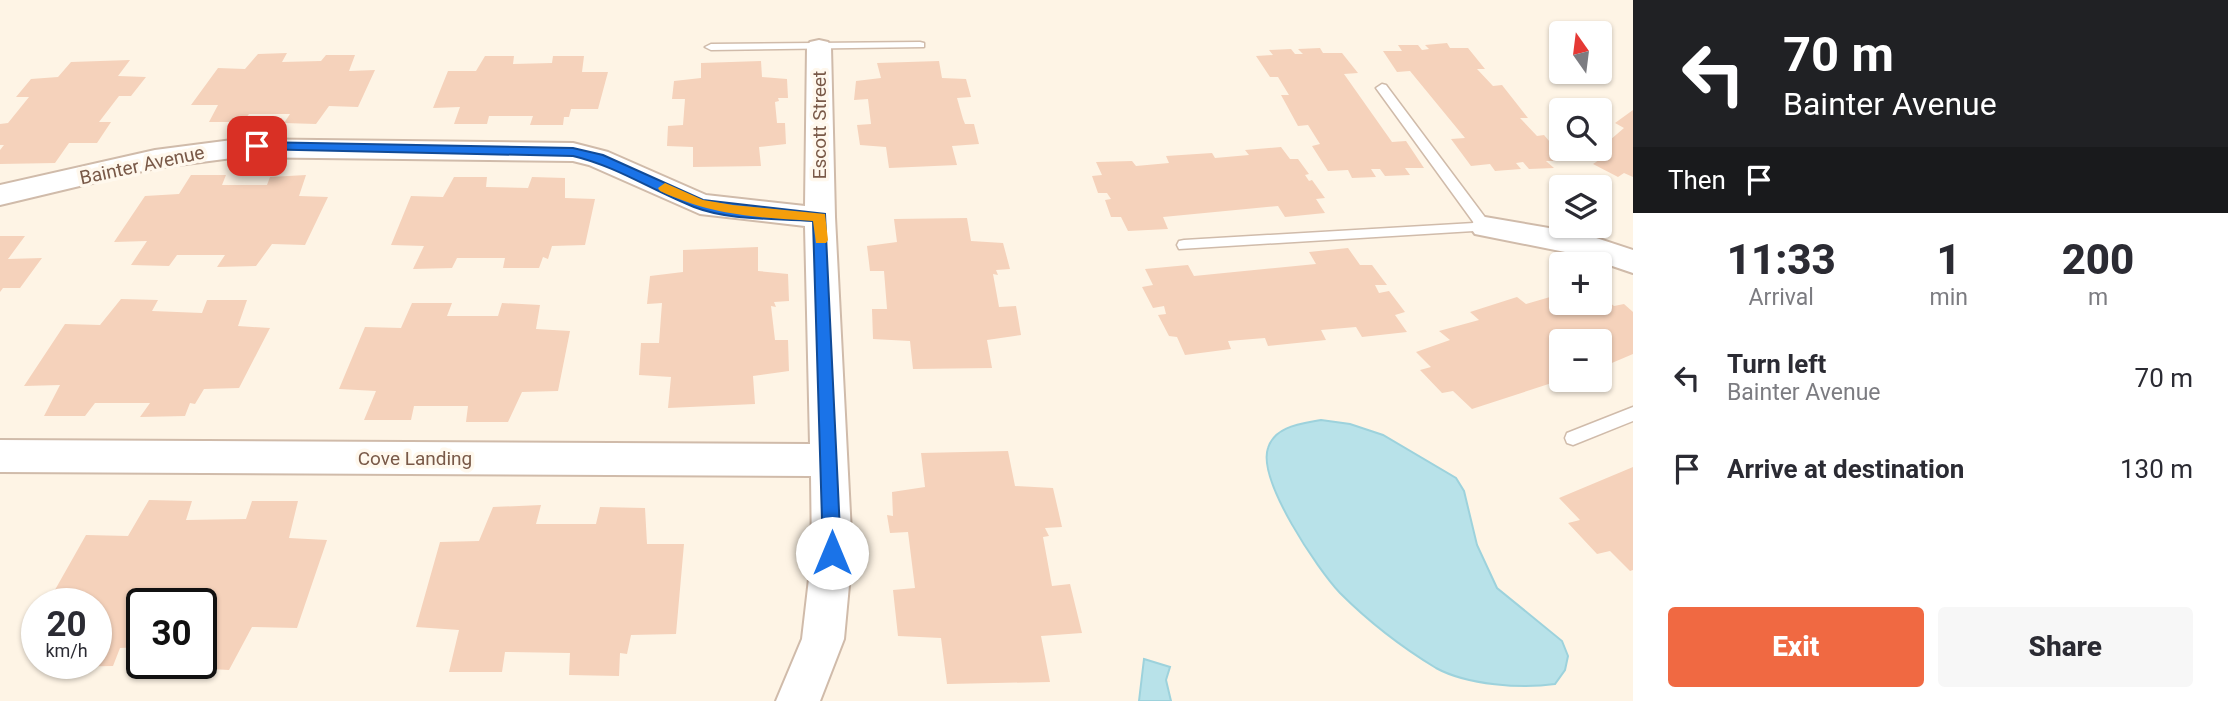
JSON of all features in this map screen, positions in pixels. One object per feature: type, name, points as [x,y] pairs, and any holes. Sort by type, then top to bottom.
[{"type":"street","name":"Escott Street","points":[[798,701],[823,639],[832,553],[831,460],[820,217],[819,47]]},
{"type":"street","name":"Bainter Avenue","points":[[0,195],[54,186],[121,166],[221,149],[257,146],[548,149],[598,158],[700,204],[744,211],[820,217]]},
{"type":"street","points":[[1485,227],[1584,246],[1633,262]]},
{"type":"street","name":"Cove Landing","points":[[0,456],[831,460]]},
{"type":"lane","points":[[711,47],[920,45]]},
{"type":"lane","points":[[1382,88],[1485,227]]},
{"type":"lane","points":[[1184,245],[1485,227]]},
{"type":"lane","points":[[1573,438],[1633,414]]},
{"type":"water","points":[[1321,420],[1350,424],[1383,435],[1456,478],[1464,491],[1477,545],[1497,588],[1562,641],[1568,656],[1565,670],[1555,684],[1495,684],[1449,674],[1398,643],[1340,593],[1292,524],[1280,502],[1267,462],[1268,448],[1276,435],[1290,427]]},
{"type":"water","points":[[1144,659],[1170,667],[1166,680],[1171,701],[1139,701]]},
{"type":"building","points":[[1447,43],[1450,48],[1468,48],[1485,69],[1477,69],[1493,86],[1502,85],[1528,118],[1520,118],[1537,136],[1544,135],[1549,141],[1549,161],[1546,161],[1554,168],[1529,169],[1523,162],[1516,163],[1521,169],[1495,171],[1490,164],[1471,166],[1451,139],[1465,138],[1410,71],[1397,72],[1383,51],[1402,51],[1398,45],[1418,45],[1422,50],[1429,49],[1425,45]]},
{"type":"building","points":[[1320,48],[1323,53],[1342,53],[1358,73],[1344,74],[1392,142],[1406,141],[1424,168],[1405,168],[1410,175],[1385,176],[1380,169],[1371,169],[1376,177],[1352,178],[1348,170],[1328,171],[1312,146],[1320,144],[1308,125],[1298,126],[1281,95],[1289,95],[1278,77],[1270,77],[1256,56],[1273,55],[1269,50],[1291,49],[1295,54],[1303,54],[1298,49]]},
{"type":"building","points":[[287,53],[282,62],[321,61],[326,55],[355,55],[349,71],[375,70],[358,107],[329,106],[316,124],[284,123],[290,114],[249,114],[243,122],[209,122],[218,105],[191,105],[218,68],[245,69],[258,54]]},
{"type":"building","points":[[485,56],[514,56],[513,64],[552,63],[553,56],[584,56],[582,72],[608,72],[598,109],[571,109],[569,117],[564,117],[563,125],[530,125],[533,116],[489,116],[487,124],[454,124],[460,107],[433,108],[448,71],[476,71]]},
{"type":"building","points":[[130,60],[118,76],[146,77],[131,96],[119,96],[99,122],[111,122],[97,143],[69,143],[55,163],[0,164],[0,150],[4,145],[0,145],[0,124],[8,123],[29,97],[16,97],[31,79],[58,77],[71,62]]},
{"type":"building","points":[[761,61],[762,77],[787,79],[788,98],[778,98],[779,101],[775,102],[777,123],[785,123],[786,144],[759,147],[761,166],[693,167],[693,147],[667,146],[668,126],[683,125],[685,99],[672,99],[674,81],[701,78],[701,63]]},
{"type":"building","points":[[939,61],[942,78],[966,79],[971,97],[957,98],[965,124],[974,124],[979,144],[952,146],[957,165],[889,168],[886,147],[860,145],[857,125],[871,124],[868,99],[854,100],[856,81],[881,78],[877,63]]},
{"type":"building","points":[[1633,110],[1633,177],[1624,173],[1618,177],[1593,164],[1598,161],[1612,161],[1612,138],[1624,128],[1615,123]]},
{"type":"building","points":[[1281,147],[1290,159],[1298,159],[1309,174],[1305,175],[1309,181],[1312,180],[1325,198],[1316,199],[1325,213],[1285,217],[1278,206],[1163,217],[1168,229],[1128,231],[1121,217],[1111,217],[1105,200],[1111,199],[1107,193],[1098,193],[1092,176],[1102,175],[1096,162],[1132,161],[1136,166],[1169,163],[1166,156],[1212,153],[1215,158],[1249,155],[1245,150]]},
{"type":"building","points":[[191,175],[226,175],[222,185],[267,185],[270,177],[306,175],[299,196],[328,197],[305,245],[272,244],[256,266],[217,267],[225,255],[177,255],[169,266],[131,265],[147,241],[114,242],[145,196],[179,194]]},
{"type":"building","points":[[454,177],[487,177],[486,187],[528,188],[532,177],[565,178],[565,198],[595,199],[585,245],[552,246],[548,259],[543,257],[539,268],[503,268],[505,258],[457,258],[452,268],[413,269],[424,246],[391,245],[411,196],[443,197]]},
{"type":"building","points":[[967,218],[971,241],[1003,243],[1010,269],[996,270],[998,275],[993,274],[999,307],[1016,306],[1021,335],[987,340],[992,368],[913,369],[910,341],[873,339],[872,309],[887,309],[884,271],[870,271],[867,246],[897,242],[894,219]]},
{"type":"building","points":[[0,236],[25,236],[8,259],[42,258],[20,288],[3,288],[0,292]]},
{"type":"building","points":[[758,247],[758,271],[788,274],[789,301],[774,302],[776,307],[771,306],[775,340],[788,340],[789,371],[753,376],[755,404],[668,408],[671,377],[639,375],[641,343],[659,343],[662,303],[647,304],[650,276],[683,272],[683,250]]},
{"type":"building","points":[[1348,248],[1360,265],[1372,265],[1387,285],[1375,285],[1379,293],[1389,291],[1405,312],[1395,315],[1407,332],[1362,337],[1356,327],[1321,330],[1326,340],[1268,346],[1265,338],[1228,341],[1231,349],[1185,355],[1177,337],[1169,336],[1158,315],[1166,314],[1164,306],[1153,308],[1142,287],[1153,285],[1145,269],[1188,265],[1194,276],[1316,264],[1309,252]]},
{"type":"building","points":[[1517,297],[1526,304],[1549,297],[1549,315],[1612,315],[1612,304],[1624,304],[1633,312],[1633,354],[1612,363],[1612,329],[1549,329],[1549,384],[1472,409],[1453,391],[1442,393],[1420,370],[1431,367],[1416,352],[1450,340],[1439,331],[1479,320],[1470,312]]},
{"type":"building","points":[[121,299],[158,300],[152,311],[202,313],[207,300],[247,300],[238,326],[270,328],[239,388],[204,389],[195,404],[190,403],[185,416],[140,417],[150,403],[95,403],[85,416],[44,416],[60,385],[24,386],[65,324],[100,325]]},
{"type":"building","points":[[412,303],[452,303],[447,316],[498,316],[502,303],[540,305],[536,329],[570,331],[558,391],[522,392],[508,422],[466,422],[468,406],[414,406],[411,420],[364,420],[376,391],[339,389],[365,327],[401,328]]},
{"type":"building","points":[[1008,451],[1015,486],[1053,488],[1062,527],[1045,528],[1049,536],[1043,537],[1052,586],[1070,584],[1082,633],[1041,636],[1050,682],[947,684],[941,638],[898,636],[893,590],[915,588],[908,532],[890,533],[887,515],[893,516],[892,492],[925,487],[921,453]]},
{"type":"building","points":[[1633,467],[1633,570],[1630,571],[1610,551],[1597,554],[1568,523],[1580,520],[1559,498]]},
{"type":"building","points":[[149,500],[192,501],[186,520],[246,519],[252,501],[298,501],[289,538],[327,540],[297,628],[252,627],[229,670],[217,669],[217,588],[126,588],[126,648],[120,648],[112,666],[112,588],[56,588],[86,535],[128,536]]},
{"type":"building","points":[[541,505],[536,524],[596,524],[600,507],[645,508],[647,544],[684,544],[676,634],[631,635],[627,654],[620,653],[619,676],[569,675],[570,653],[505,652],[502,672],[449,672],[459,630],[416,627],[440,542],[479,541],[493,507]]},
{"type":"slow traffic","points":[[665,188],[700,204],[777,215],[820,217],[821,240]]},
{"type":"route","points":[[257,146],[548,149],[573,152],[598,158],[700,204],[777,215],[820,217],[832,481],[832,553]]}]
